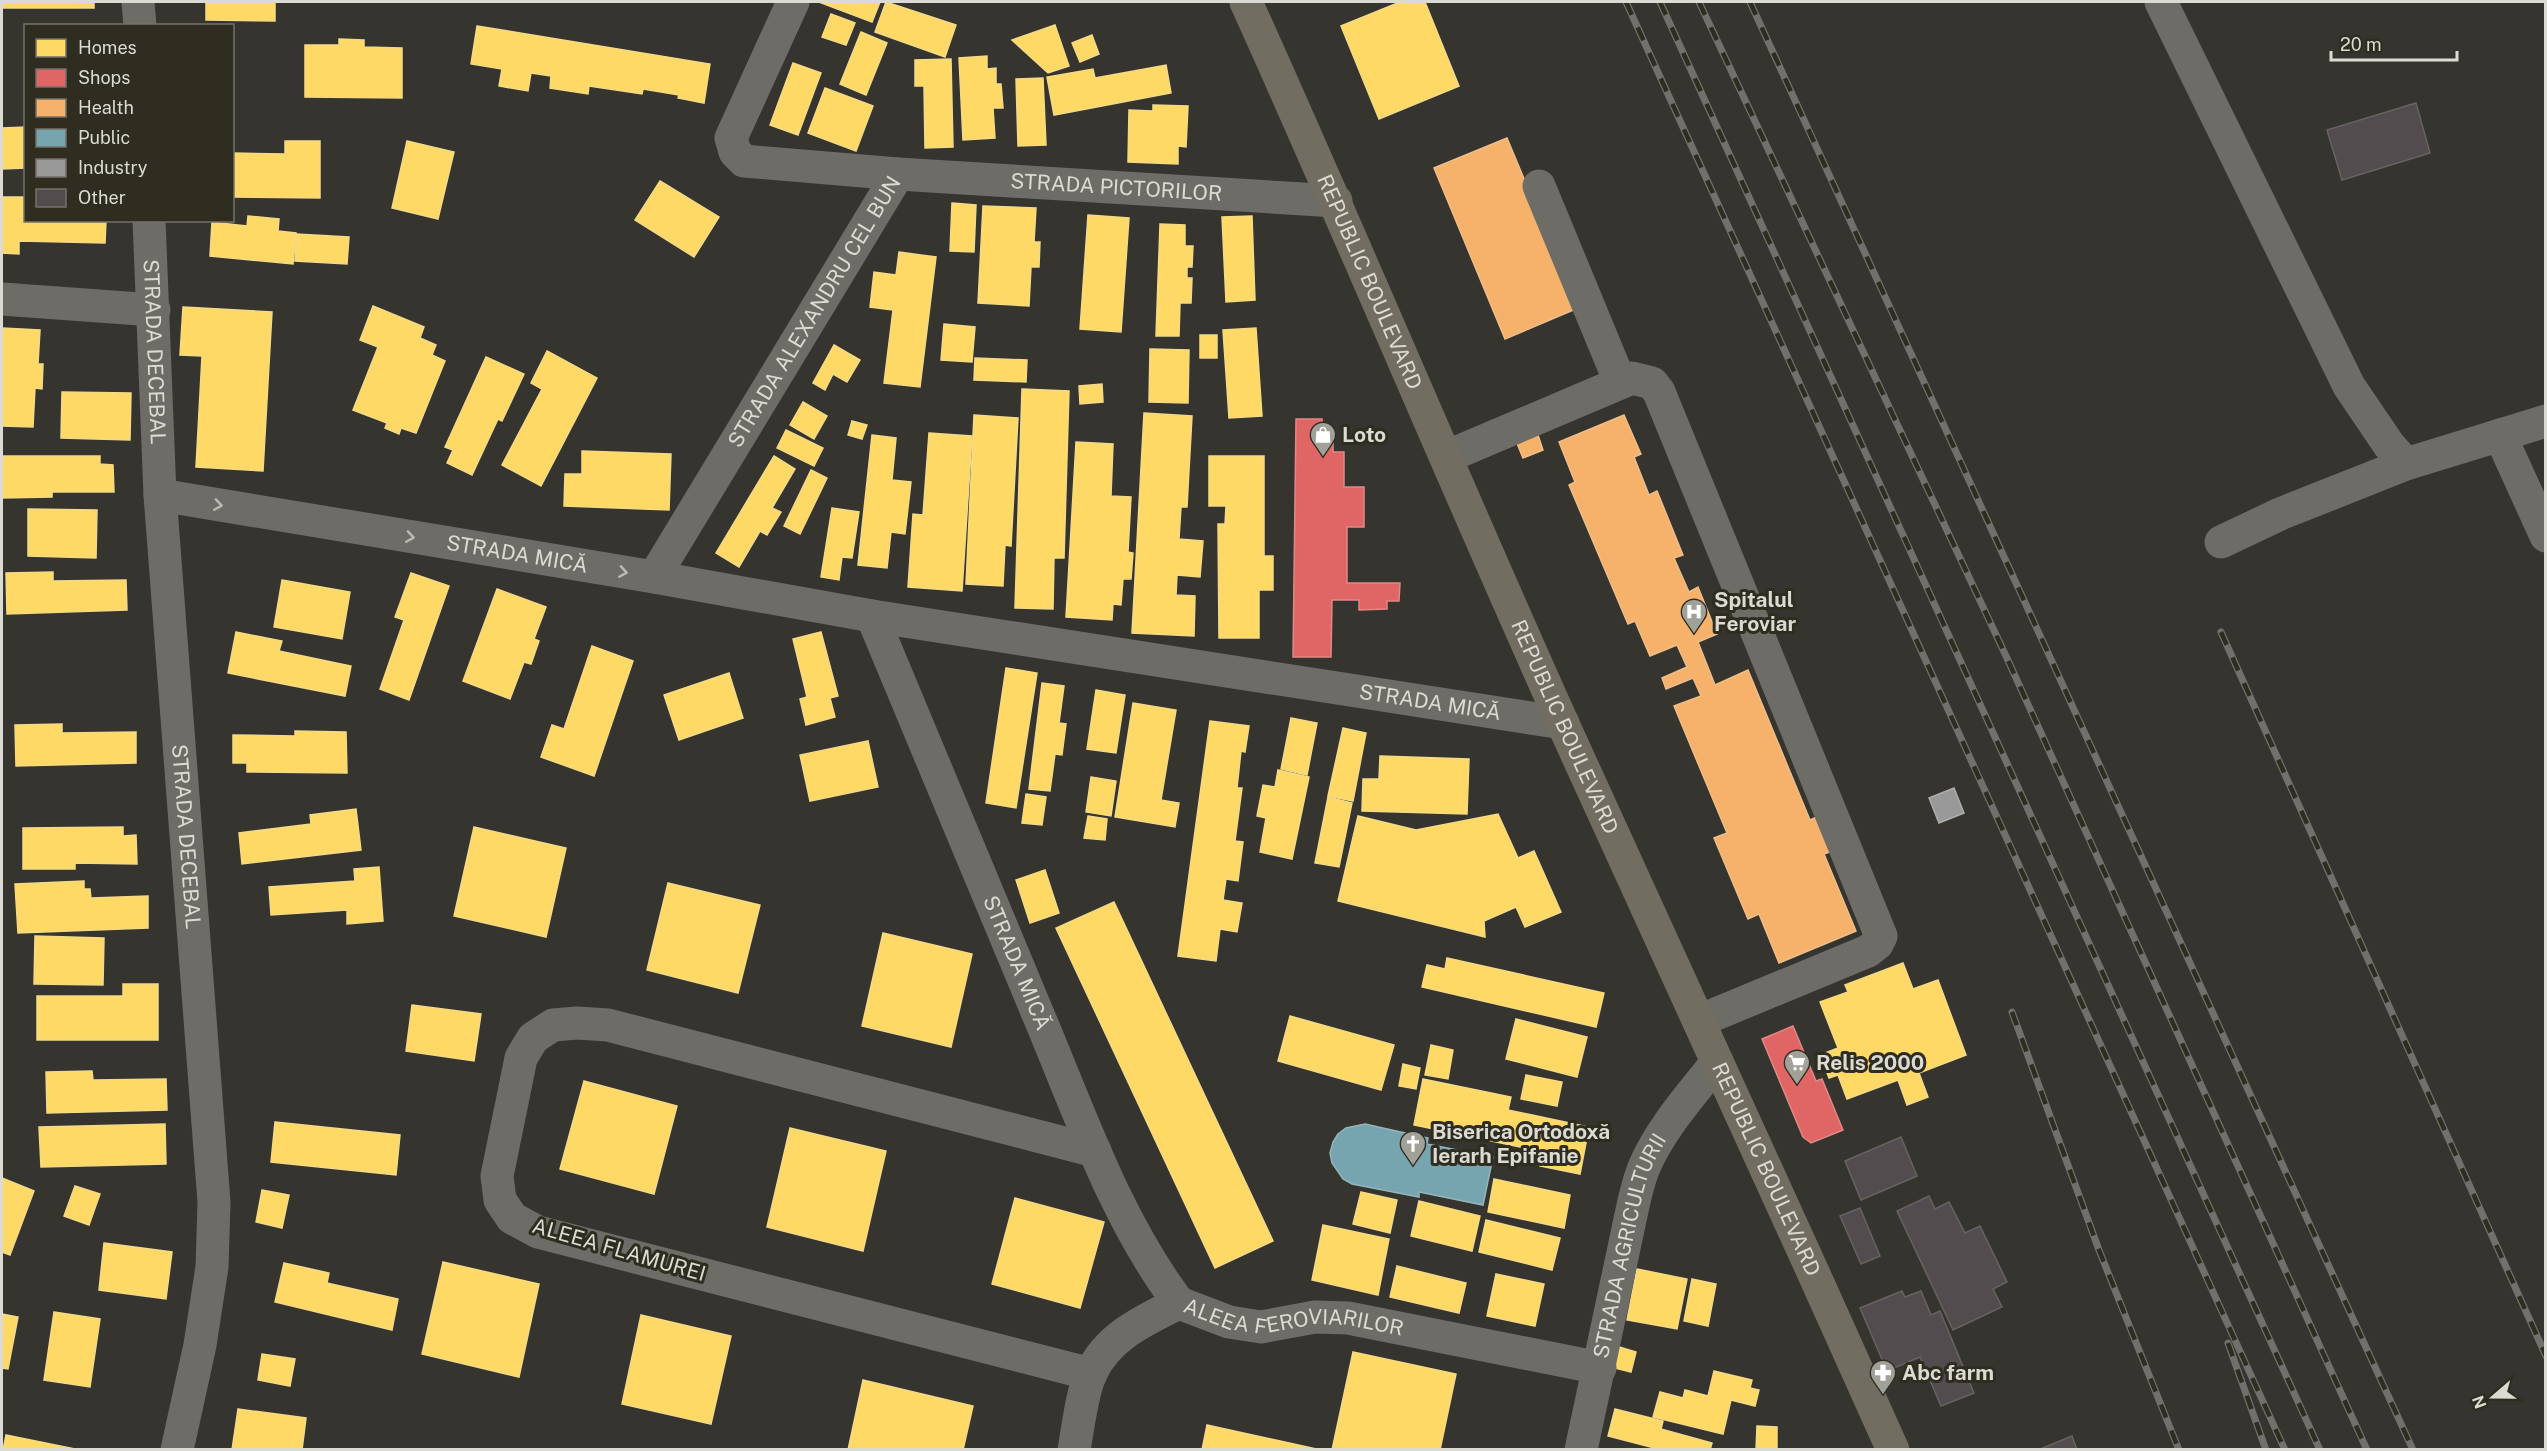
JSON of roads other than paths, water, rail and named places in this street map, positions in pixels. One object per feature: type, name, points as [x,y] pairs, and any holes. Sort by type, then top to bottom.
[{"type":"main road","name":"REPUBLIC BOULEVARD","points":[[1246,2],[1563,723],[1893,1449]]},
{"type":"street","points":[[138,2],[140,24]]},
{"type":"street","name":"STRADA ALEXANDRU CEL BUN","points":[[654,577],[898,174],[762,164],[744,161],[735,152],[731,138],[738,118],[793,2]]},
{"type":"street","points":[[2161,2],[2349,386],[2389,445],[2406,464]]},
{"type":"street","name":"STRADA PICTORILOR","points":[[898,174],[1335,201]]},
{"type":"street","points":[[1539,186],[1620,382]]},
{"type":"street","name":"STRADA DECEBAL","points":[[149,222],[160,495],[214,1202],[212,1267],[200,1346],[177,1449]]},
{"type":"street","points":[[2,299],[154,310]]},
{"type":"street","points":[[1446,457],[1632,378],[1652,382],[1659,392],[1881,936],[1877,944],[1868,951],[1700,1022]]},
{"type":"street","points":[[2221,542],[2280,514],[2406,464],[2546,421]]},
{"type":"street","points":[[2500,435],[2546,536]]},
{"type":"street","name":"STRADA MICĂ","points":[[160,495],[654,577],[872,616],[1563,723]]},
{"type":"street","name":"STRADA MICĂ","points":[[872,616],[1095,1151],[1138,1239],[1159,1276],[1179,1303]]},
{"type":"street","name":"ALEEA FLAMUREI","points":[[1090,1374],[538,1232],[512,1218],[500,1200],[497,1176],[521,1058],[533,1038],[553,1026],[577,1023],[608,1024],[1095,1151]]},
{"type":"street","name":"STRADA AGRICULTURII","points":[[1581,1449],[1643,1168],[1656,1142],[1717,1062]]},
{"type":"street","name":"ALEEA FEROVIARILOR","points":[[1074,1449],[1090,1374],[1110,1344],[1139,1323],[1179,1303],[1229,1322],[1261,1327],[1315,1317],[1348,1318],[1600,1368]]},
{"type":"railway","points":[[1626,2],[2285,1450]]},
{"type":"railway","points":[[1660,2],[2320,1450]]},
{"type":"railway","points":[[1699,2],[2006,656],[2367,1450]]},
{"type":"railway","points":[[1750,2],[2413,1450]]},
{"type":"railway","points":[[2221,632],[2546,1356]]},
{"type":"railway","points":[[2012,1012],[2099,1250],[2179,1450]]},
{"type":"railway","points":[[2228,1343],[2266,1450]]},
{"type":"place","name":"Loto","points":[[1323,458]]},
{"type":"place","name":"Spitalul Feroviar","points":[[1694,635]]},
{"type":"place","name":"Relis 2000","points":[[1797,1086]]},
{"type":"place","name":"Biserica Ortodoxă Ierarh Epifanie","points":[[1413,1167]]},
{"type":"place","name":"Abc farm","points":[[1883,1396]]}]
